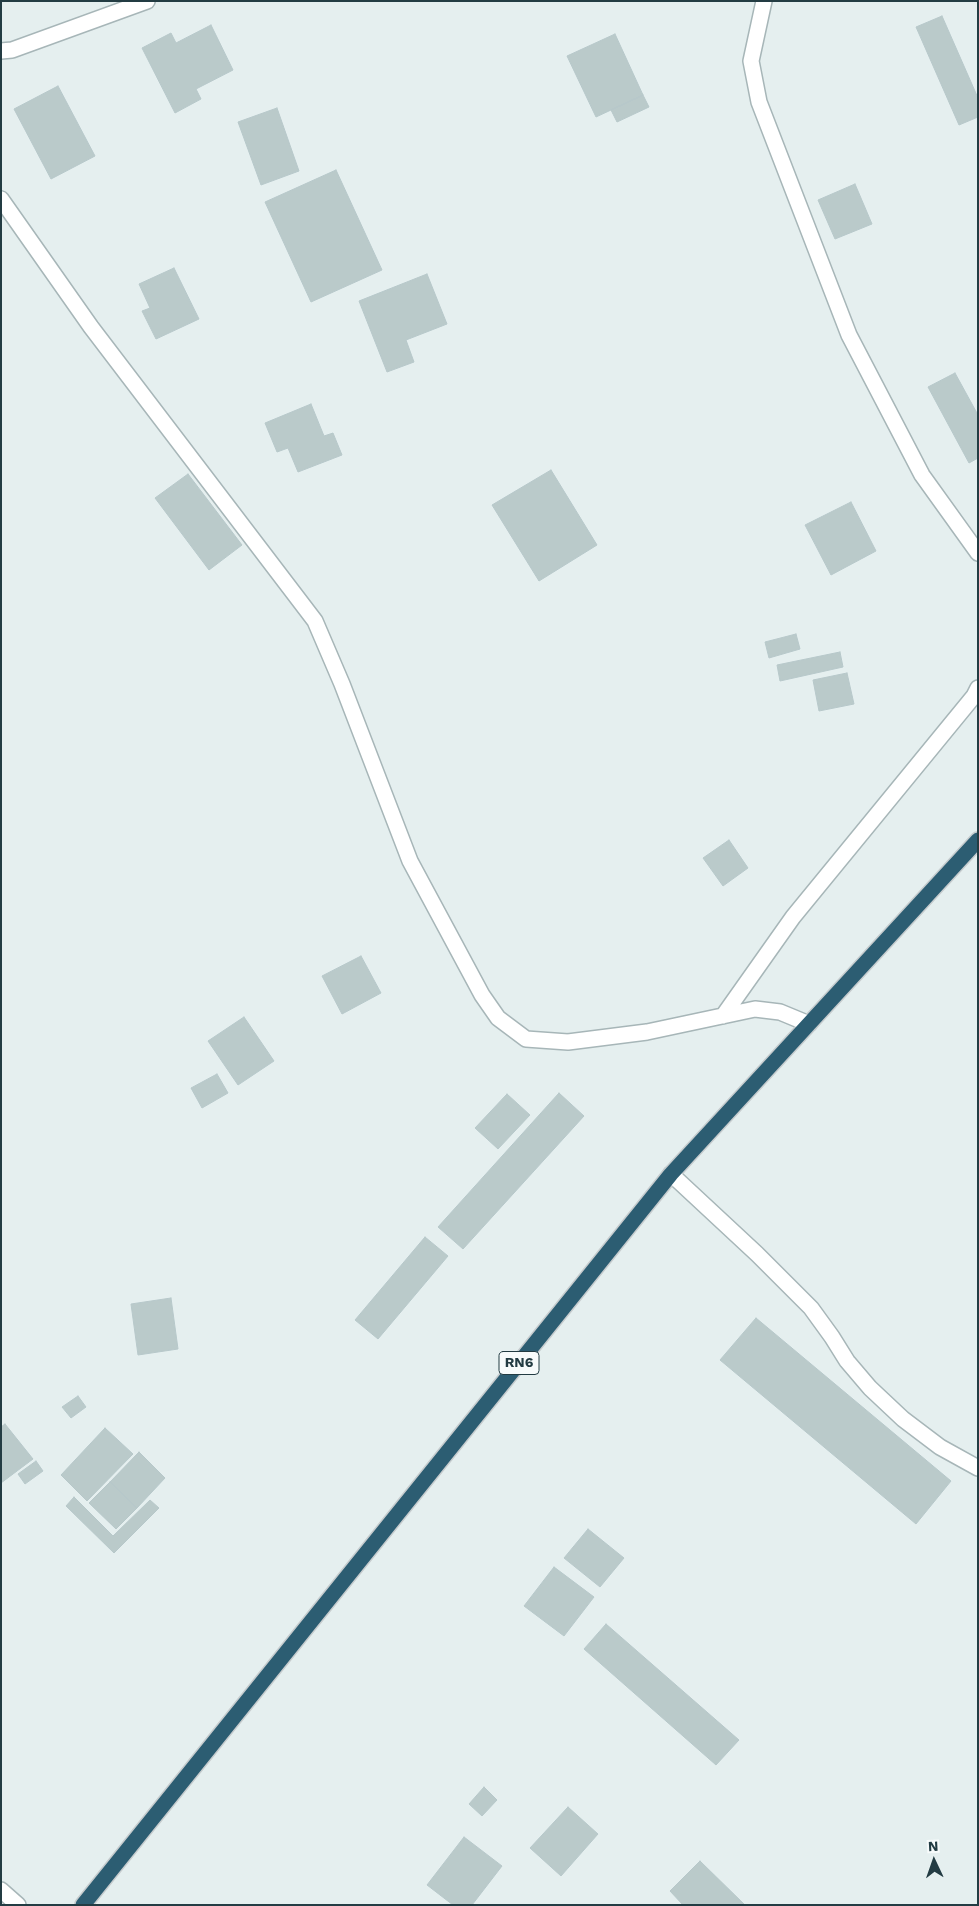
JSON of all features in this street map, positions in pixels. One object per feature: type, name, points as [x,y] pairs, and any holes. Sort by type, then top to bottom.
[{"type":"highway","name":"RN6","points":[[83,1905],[671,1174],[978,840]]},
{"type":"street","points":[[5,52],[147,1]]},
{"type":"street","points":[[764,1],[751,61],[759,102],[849,335],[922,475],[978,553]]},
{"type":"street","points":[[1,199],[97,334],[315,621],[342,684],[410,861],[482,995],[498,1018],[526,1039],[568,1042],[647,1032],[755,1010],[780,1012],[809,1024]]},
{"type":"street","points":[[722,1016],[793,917],[974,696],[978,688]]},
{"type":"street","points":[[671,1174],[757,1254],[811,1308],[847,1360],[870,1388],[903,1419],[940,1447],[978,1468]]},
{"type":"street","points":[[1,1890],[18,1905]]},
{"type":"building","points":[[942,16],[978,98],[978,117],[959,125],[916,27]]},
{"type":"building","points":[[211,25],[233,70],[196,89],[201,99],[175,113],[142,48],[171,33],[176,43]]},
{"type":"building","points":[[615,34],[643,95],[596,117],[567,56]]},
{"type":"building","points":[[58,86],[95,156],[51,179],[14,109]]},
{"type":"building","points":[[643,95],[649,107],[617,122],[611,110]]},
{"type":"building","points":[[277,108],[299,171],[261,185],[238,122]]},
{"type":"building","points":[[336,170],[382,270],[311,302],[265,202]]},
{"type":"building","points":[[855,184],[872,224],[835,239],[818,200]]},
{"type":"building","points":[[174,268],[199,319],[156,339],[142,311],[150,308],[139,284]]},
{"type":"building","points":[[427,274],[447,324],[406,340],[414,362],[387,372],[359,301]]},
{"type":"building","points":[[955,373],[978,415],[978,458],[969,463],[928,387]]},
{"type":"building","points":[[311,404],[324,436],[333,433],[342,455],[298,472],[288,448],[277,452],[265,423]]},
{"type":"building","points":[[551,470],[597,545],[539,581],[492,505]]},
{"type":"building","points":[[188,474],[242,545],[209,570],[155,498]]},
{"type":"building","points":[[851,502],[876,551],[831,575],[805,525]]},
{"type":"building","points":[[796,634],[800,649],[769,658],[765,642]]},
{"type":"building","points":[[840,652],[843,667],[780,681],[777,665]]},
{"type":"building","points":[[847,673],[854,704],[819,711],[813,680]]},
{"type":"building","points":[[729,840],[748,868],[723,886],[703,858]]},
{"type":"building","points":[[361,956],[381,993],[342,1014],[322,976]]},
{"type":"building","points":[[244,1017],[274,1061],[238,1085],[208,1041]]},
{"type":"building","points":[[217,1074],[228,1093],[202,1108],[191,1088]]},
{"type":"building","points":[[559,1093],[584,1116],[463,1249],[438,1227]]},
{"type":"building","points":[[507,1094],[530,1115],[498,1149],[475,1128]]},
{"type":"building","points":[[425,1237],[448,1256],[378,1339],[355,1320]]},
{"type":"building","points":[[171,1298],[178,1349],[138,1355],[131,1304]]},
{"type":"building","points":[[756,1318],[951,1481],[916,1524],[720,1360]]},
{"type":"building","points":[[78,1396],[86,1407],[71,1418],[62,1407]]},
{"type":"building","points":[[5,1424],[33,1459],[1,1483],[1,1427]]},
{"type":"building","points":[[105,1428],[133,1454],[87,1501],[61,1475]]},
{"type":"building","points":[[139,1452],[165,1478],[137,1508],[110,1482]]},
{"type":"building","points":[[36,1461],[43,1471],[25,1484],[18,1474]]},
{"type":"building","points":[[110,1482],[137,1508],[116,1529],[89,1503]]},
{"type":"building","points":[[74,1497],[113,1536],[150,1500],[159,1508],[114,1553],[66,1506]]},
{"type":"building","points":[[588,1529],[624,1558],[600,1587],[564,1558]]},
{"type":"building","points":[[554,1567],[594,1597],[564,1636],[524,1606]]},
{"type":"building","points":[[606,1624],[739,1740],[716,1765],[584,1649]]},
{"type":"building","points":[[484,1787],[497,1800],[482,1816],[469,1804]]},
{"type":"building","points":[[568,1807],[598,1834],[561,1876],[530,1848]]},
{"type":"building","points":[[464,1837],[502,1866],[472,1905],[453,1905],[427,1885]]},
{"type":"building","points":[[700,1861],[745,1905],[683,1905],[670,1891]]}]
